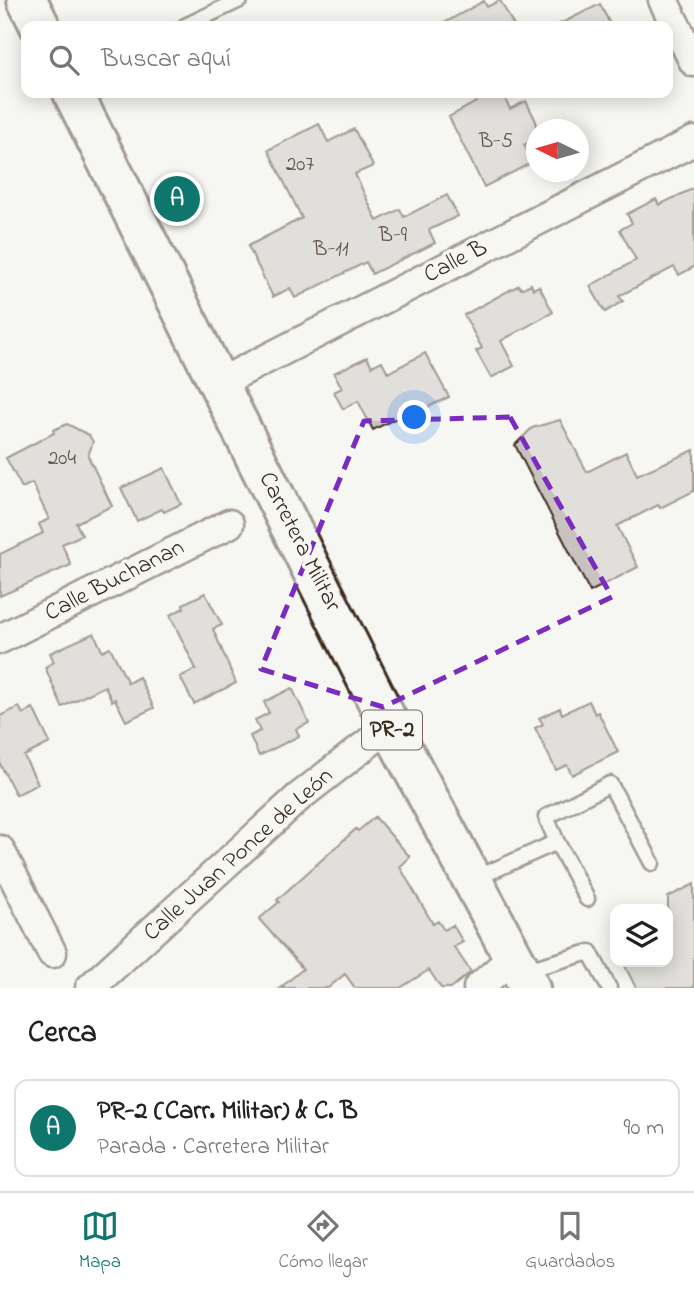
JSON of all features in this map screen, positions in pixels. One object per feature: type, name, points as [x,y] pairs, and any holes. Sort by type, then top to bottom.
[{"type":"main road","name":"Carretera Militar","points":[[76,98],[390,726],[522,972]]},
{"type":"street","points":[[663,0],[694,61]]},
{"type":"street","name":"Calle B","points":[[219,383],[694,141]]},
{"type":"street","name":"Calle Buchanan","points":[[0,639],[229,524]]},
{"type":"street","name":"Calle Juan Ponce de León","points":[[90,988],[299,797],[390,726]]},
{"type":"street","points":[[0,850],[52,953]]},
{"type":"street","points":[[478,988],[522,972]]},
{"type":"lane","points":[[196,21],[240,0]]},
{"type":"lane","points":[[587,899],[546,817],[610,785],[652,863]]},
{"type":"lane","points":[[473,879],[557,842]]},
{"type":"lane","points":[[522,972],[590,951],[609,988]]},
{"type":"highlighted area","points":[[510,417],[612,597],[383,707],[261,669],[364,421]]},
{"type":"building","points":[[500,0],[511,21],[448,21],[484,1],[487,7]]},
{"type":"building","points":[[600,4],[608,21],[566,21]]},
{"type":"building","points":[[474,98],[504,98],[510,109],[526,101],[535,119],[526,119],[526,166],[484,187],[449,117],[476,102]]},
{"type":"building","points":[[319,124],[328,142],[354,129],[373,166],[355,174],[377,221],[400,209],[404,217],[447,195],[458,216],[429,230],[435,243],[372,274],[366,262],[295,298],[290,288],[273,297],[248,246],[302,218],[268,150]]},
{"type":"building","points":[[694,188],[694,267],[679,275],[674,267],[619,296],[623,301],[605,312],[590,286],[636,260],[620,230],[632,223],[627,214],[656,199],[659,205]]},
{"type":"building","points":[[531,284],[533,289],[539,286],[553,312],[501,341],[514,366],[491,378],[476,351],[482,348],[464,315],[519,285],[521,289]]},
{"type":"building","points":[[425,353],[449,397],[424,409],[422,405],[373,430],[358,401],[343,409],[334,392],[342,388],[334,373],[367,357],[372,366],[382,361],[388,373]]},
{"type":"building","points":[[560,420],[587,472],[626,452],[637,475],[694,450],[694,491],[660,508],[658,505],[617,526],[638,567],[590,592],[515,445],[532,428]]},
{"type":"building","points":[[67,424],[89,435],[93,442],[88,456],[112,506],[76,523],[82,535],[62,544],[71,565],[0,596],[0,554],[43,533],[39,524],[49,519],[32,483],[22,488],[6,458]]},
{"type":"building","points":[[164,468],[181,504],[164,512],[162,509],[137,521],[121,488]]},
{"type":"building","points":[[205,593],[222,625],[213,629],[236,683],[194,704],[180,677],[196,669],[170,615],[184,608],[183,604]]},
{"type":"building","points":[[94,633],[102,651],[110,647],[128,683],[139,677],[154,708],[126,721],[105,686],[62,707],[45,667],[54,662],[50,653]]},
{"type":"building","points":[[292,688],[309,723],[296,729],[299,736],[259,756],[250,736],[260,731],[255,720],[269,713],[264,702]]},
{"type":"building","points":[[589,701],[595,714],[598,712],[618,752],[572,775],[567,765],[556,770],[535,728],[543,724],[539,718],[560,708],[562,714]]},
{"type":"building","points":[[19,707],[23,714],[33,708],[50,743],[24,756],[38,784],[16,795],[0,764],[0,716]]},
{"type":"building","points":[[375,817],[410,857],[400,867],[433,924],[438,921],[444,930],[453,925],[463,942],[454,947],[471,972],[451,988],[441,988],[429,970],[400,988],[355,988],[345,974],[328,988],[280,988],[303,969],[259,919],[356,829],[358,831]]},
{"type":"building","points":[[694,884],[694,988],[636,988],[626,967],[673,967],[673,904],[668,904],[668,897]]},
{"type":"place","name":"PR-2 (Carr. Militar) & C. B","points":[[177,199]]}]
